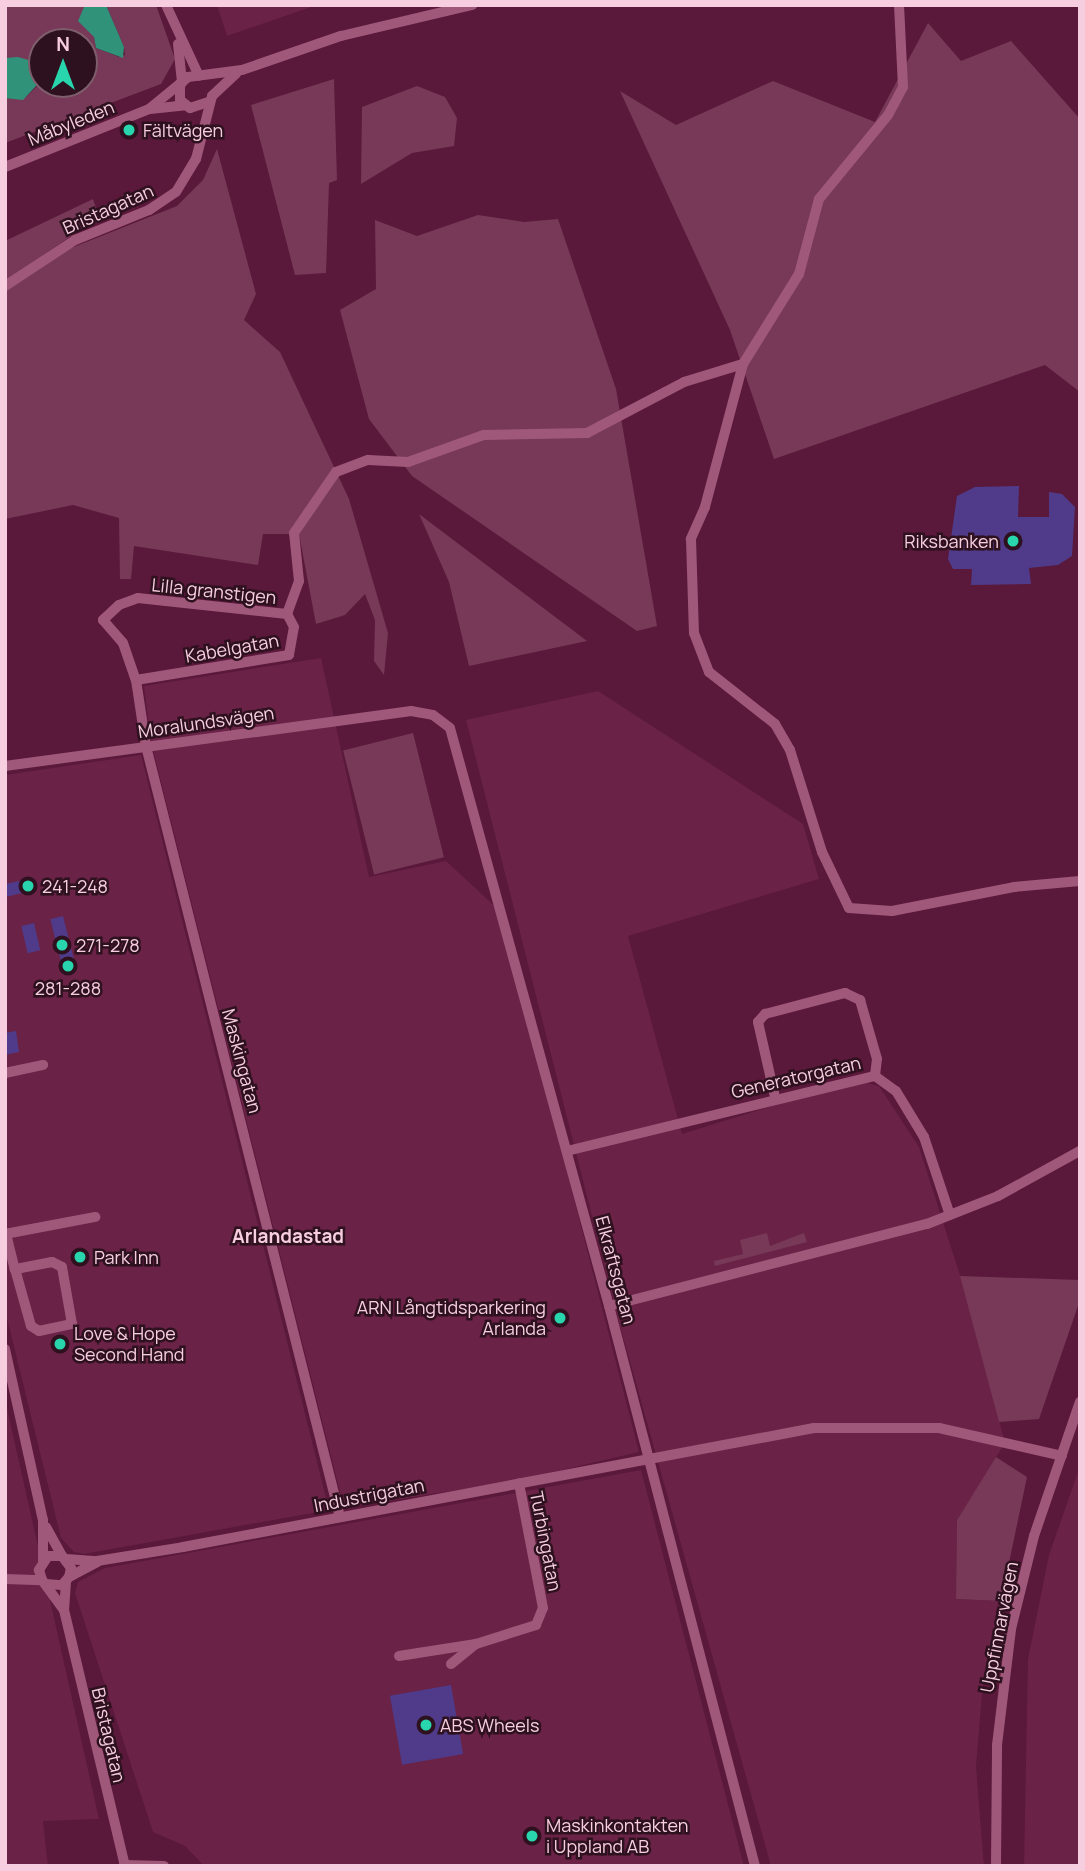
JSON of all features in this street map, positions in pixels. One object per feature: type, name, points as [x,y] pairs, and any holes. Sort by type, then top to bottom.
[{"type":"street","points":[[166,5],[176,36],[181,84],[199,141]]},
{"type":"street","name":"Måbyleden","points":[[5,167],[149,109],[181,84],[202,77],[242,70],[341,36],[472,5]]},
{"type":"street","points":[[899,5],[903,87],[888,115],[820,199],[799,274],[743,364],[705,507],[691,539],[694,633],[709,672],[775,724],[790,750],[822,852],[849,908],[892,911],[990,891],[1080,881]]},
{"type":"street","points":[[176,36],[202,77],[210,99]]},
{"type":"street","name":"Måbyleden","points":[[149,109],[188,106],[210,99],[242,70]]},
{"type":"street","name":"Bristagatan","points":[[5,286],[75,240],[165,201],[187,180],[210,99]]},
{"type":"street","points":[[287,614],[299,581],[294,533],[336,472],[368,460],[408,463],[484,435],[587,433],[684,382],[743,364]]},
{"type":"street","name":"Lilla granstigen","points":[[103,620],[119,605],[138,598],[287,614]]},
{"type":"street","name":"Kabelgatan","points":[[136,680],[289,655],[294,626],[287,614]]},
{"type":"street","name":"Maskingatan","points":[[103,620],[123,643],[136,680],[146,747],[340,1517]]},
{"type":"street","name":"Moralundsvägen","points":[[5,766],[411,711]]},
{"type":"street","name":"Elkraftsgatan","points":[[411,711],[433,715],[450,728],[610,1306],[647,1460],[755,1866]]},
{"type":"street","points":[[775,1097],[758,1022],[765,1014],[845,993],[860,1000],[877,1059],[875,1076]]},
{"type":"street","points":[[5,1073],[43,1065]]},
{"type":"street","name":"Generatorgatan","points":[[567,1152],[775,1097],[875,1076],[896,1091],[918,1127],[950,1215]]},
{"type":"street","points":[[610,1306],[950,1215],[1080,1151]]},
{"type":"street","points":[[15,1269],[52,1262],[62,1267],[72,1324],[39,1331],[31,1326],[15,1269],[6,1234],[95,1217]]},
{"type":"street","name":"Bristagatan","points":[[5,1349],[43,1520],[44,1582],[64,1610]]},
{"type":"street","name":"Uppfinnarvägen","points":[[996,1866],[997,1745],[1007,1649],[1027,1561],[1080,1402]]},
{"type":"street","name":"Industrigatan","points":[[64,1558],[97,1562],[647,1460],[773,1434],[857,1424],[983,1434],[1062,1456]]},
{"type":"street","name":"Turbingatan","points":[[399,1656],[476,1644],[530,1629],[541,1618],[519,1483]]},
{"type":"street","name":"Bristagatan","points":[[43,1520],[64,1558],[68,1579],[64,1610],[125,1865]]},
{"type":"street","points":[[9,1578],[42,1562],[64,1558]]},
{"type":"street","name":"Industrigatan","points":[[68,1579],[97,1562]]},
{"type":"street","points":[[9,1578],[44,1582],[68,1579]]},
{"type":"street","name":"Turbingatan","points":[[451,1664],[476,1644]]},
{"type":"street","points":[[125,1865],[164,1866]]},
{"type":"shaded area","points":[[5,5],[88,5],[92,28],[28,28],[28,62],[5,58]]},
{"type":"shaded area","points":[[106,5],[156,5],[175,59],[161,84],[5,143],[5,98],[98,98],[98,49],[119,57],[125,55]]},
{"type":"shaded area","points":[[106,5],[124,47],[123,58],[98,49],[98,28],[85,28],[78,21],[84,7]]},
{"type":"shaded area","points":[[217,5],[317,5],[227,36]]},
{"type":"shaded area","points":[[928,23],[961,61],[1011,41],[1080,119],[1080,392],[1045,365],[774,459],[730,330],[620,91],[676,125],[773,81],[875,122]]},
{"type":"shaded area","points":[[5,58],[28,60],[28,95],[23,100],[5,98]]},
{"type":"shaded area","points":[[334,79],[337,180],[329,183],[326,273],[295,275],[251,105]]},
{"type":"shaded area","points":[[417,86],[445,97],[457,118],[454,146],[412,153],[361,184],[362,107]]},
{"type":"shaded area","points":[[217,149],[256,294],[244,320],[280,352],[349,499],[388,633],[384,675],[374,661],[375,620],[365,594],[345,615],[316,624],[299,534],[263,534],[258,565],[134,546],[131,579],[120,579],[119,518],[73,505],[5,519],[5,290],[46,258],[177,206],[203,180]]},
{"type":"shaded area","points":[[93,199],[99,217],[5,281],[5,241]]},
{"type":"shaded area","points":[[478,215],[524,222],[558,219],[616,389],[657,626],[637,631],[412,476],[369,419],[340,310],[376,289],[375,220],[417,236]]},
{"type":"shaded area","points":[[419,514],[587,641],[469,666],[449,582]]},
{"type":"shaded area","points":[[321,658],[369,877],[446,861],[500,911],[639,1452],[519,1480],[344,1508],[151,742],[144,686]]},
{"type":"shaded area","points":[[598,691],[803,824],[819,879],[628,936],[682,1134],[856,1080],[879,1086],[919,1147],[965,1291],[1005,1443],[957,1520],[956,1599],[1001,1601],[983,1683],[976,1766],[984,1866],[771,1866],[620,1326],[466,720]]},
{"type":"shaded area","points":[[413,733],[444,857],[374,875],[343,750]]},
{"type":"shaded area","points":[[141,755],[329,1510],[84,1554],[74,1552],[61,1538],[5,1310],[5,775]]},
{"type":"shaded area","points":[[767,1233],[770,1246],[804,1233],[807,1242],[715,1266],[714,1261],[743,1254],[740,1240]]},
{"type":"shaded area","points":[[960,1276],[1080,1280],[1080,1300],[1039,1419],[999,1422]]},
{"type":"shaded area","points":[[5,1399],[99,1819],[43,1821],[48,1866],[5,1866]]},
{"type":"shaded area","points":[[996,1457],[1027,1477],[1001,1601],[956,1599],[957,1520]]},
{"type":"shaded area","points":[[1080,1466],[1080,1866],[1024,1866],[1028,1659],[1049,1555]]},
{"type":"shaded area","points":[[641,1470],[744,1866],[204,1866],[185,1846],[153,1832],[75,1593],[78,1582],[105,1568]]},
{"type":"building","name":"Riksbanken","points":[[1019,486],[1018,517],[1049,517],[1049,492],[1062,494],[1075,507],[1072,556],[1058,565],[1029,568],[1031,584],[971,585],[972,569],[953,569],[948,559],[957,496],[975,487]]},
{"type":"building","points":[[33,878],[35,890],[5,897],[5,884]]},
{"type":"building","points":[[63,916],[77,970],[64,973],[50,919]]},
{"type":"building","points":[[34,923],[40,950],[28,953],[21,926]]},
{"type":"building","points":[[16,1031],[19,1052],[5,1055],[5,1033]]},
{"type":"building","name":"ABS Wheels","points":[[451,1685],[463,1754],[402,1765],[390,1696]]},
{"type":"place","name":"Fältvägen","points":[[129,130]]},
{"type":"place","name":"Riksbanken","points":[[1013,541]]},
{"type":"place","name":"241-248","points":[[28,886]]},
{"type":"place","name":"271-278","points":[[62,945]]},
{"type":"place","name":"281-288","points":[[68,966]]},
{"type":"place","name":"Park Inn","points":[[80,1257]]},
{"type":"place","name":"ARN Långtidsparkering Arlanda","points":[[560,1318]]},
{"type":"place","name":"Love & Hope Second Hand","points":[[60,1344]]},
{"type":"place","name":"ABS Wheels","points":[[426,1725]]},
{"type":"place","name":"Maskinkontakten i Uppland AB","points":[[532,1836]]},
{"type":"district","name":"Arlandastad","points":[[288,1237]]}]
